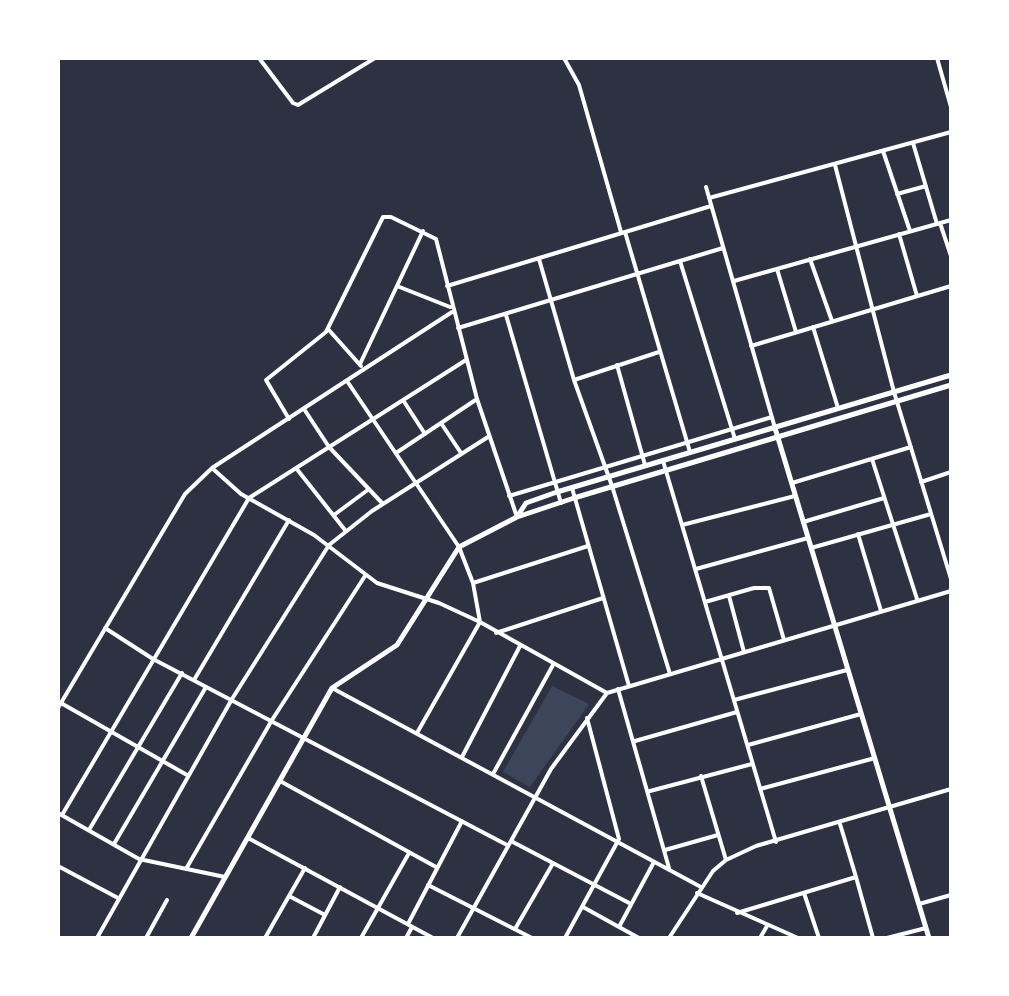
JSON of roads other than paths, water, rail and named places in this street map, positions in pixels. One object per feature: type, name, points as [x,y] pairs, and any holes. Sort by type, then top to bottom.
[{"type":"street","points":[[259,58],[293,103],[298,105],[375,58]]},
{"type":"street","points":[[561,58],[579,85],[690,452]]},
{"type":"street","points":[[937,58],[951,107]]},
{"type":"street","points":[[709,198],[951,132]]},
{"type":"street","points":[[913,143],[951,256]]},
{"type":"street","points":[[883,151],[910,231]]},
{"type":"street","points":[[835,165],[875,309],[894,392],[951,579]]},
{"type":"street","points":[[897,194],[926,186]]},
{"type":"street","points":[[706,187],[795,496],[929,938]]},
{"type":"street","points":[[447,286],[711,206]]},
{"type":"street","points":[[289,419],[266,380],[328,329],[383,217],[391,217],[436,239],[452,310],[488,437],[517,517]]},
{"type":"street","points":[[733,282],[951,220]]},
{"type":"street","points":[[362,367],[423,231]]},
{"type":"street","points":[[899,234],[917,296]]},
{"type":"street","points":[[457,328],[552,302],[723,248]]},
{"type":"street","points":[[539,259],[574,380],[612,486],[670,674]]},
{"type":"street","points":[[810,259],[832,322]]},
{"type":"street","points":[[680,261],[735,439]]},
{"type":"street","points":[[777,269],[796,332]]},
{"type":"street","points":[[397,286],[452,310]]},
{"type":"street","points":[[751,346],[951,286]]},
{"type":"street","points":[[188,776],[137,745],[59,706],[185,494],[212,468],[452,310]]},
{"type":"street","points":[[506,315],[561,503]]},
{"type":"street","points":[[813,327],[838,408]]},
{"type":"street","points":[[328,329],[362,367]]},
{"type":"street","points":[[574,380],[660,352]]},
{"type":"street","points":[[226,877],[139,859],[60,814],[249,498],[466,360]]},
{"type":"street","points":[[617,365],[645,465]]},
{"type":"street","points":[[517,517],[526,503],[557,492],[951,375]]},
{"type":"street","points":[[347,381],[459,547],[473,583],[480,622],[417,733]]},
{"type":"street","points":[[191,938],[332,688],[397,645],[459,547],[517,517],[574,498],[951,385]]},
{"type":"street","points":[[396,453],[477,399]]},
{"type":"street","points":[[403,400],[425,434]]},
{"type":"street","points":[[304,409],[329,447],[383,504]]},
{"type":"street","points":[[509,496],[772,417]]},
{"type":"street","points":[[441,423],[461,453]]},
{"type":"street","points":[[97,938],[232,699],[329,545],[383,504],[488,437]]},
{"type":"street","points":[[792,483],[911,447]]},
{"type":"street","points":[[872,459],[917,599]]},
{"type":"street","points":[[663,460],[776,842]]},
{"type":"street","points":[[212,468],[249,498],[329,545],[365,576],[480,622],[607,693]]},
{"type":"street","points":[[296,468],[345,530]]},
{"type":"street","points":[[921,482],[951,472]]},
{"type":"street","points":[[572,488],[629,686]]},
{"type":"street","points":[[334,515],[369,489]]},
{"type":"street","points":[[682,525],[795,496]]},
{"type":"street","points":[[803,522],[884,498]]},
{"type":"street","points":[[811,548],[931,514]]},
{"type":"street","points":[[194,680],[289,520]]},
{"type":"street","points":[[858,534],[881,611]]},
{"type":"street","points":[[696,569],[808,538]]},
{"type":"street","points":[[473,583],[588,546]]},
{"type":"street","points":[[186,869],[272,720],[365,576]]},
{"type":"street","points":[[705,602],[754,588],[769,588],[784,640]]},
{"type":"street","points":[[457,938],[535,797],[607,693],[951,591]]},
{"type":"street","points":[[729,596],[744,652]]},
{"type":"street","points":[[496,633],[603,598]]},
{"type":"street","points":[[105,628],[153,659],[206,687],[462,821],[631,904]]},
{"type":"street","points":[[462,757],[520,646]]},
{"type":"street","points":[[493,774],[553,665]]},
{"type":"street","points":[[734,700],[848,670]]},
{"type":"street","points":[[89,830],[182,673]]},
{"type":"street","points":[[114,844],[206,687]]},
{"type":"street","points":[[332,688],[701,887]]},
{"type":"street","points":[[618,689],[670,870]]},
{"type":"street","points":[[634,742],[737,712]]},
{"type":"street","points":[[748,745],[861,714]]},
{"type":"street","points":[[565,938],[618,843],[619,831],[587,718]]},
{"type":"street","points":[[760,789],[875,758]]},
{"type":"street","points":[[649,792],[752,764]]},
{"type":"street","points":[[701,776],[726,860]]},
{"type":"street","points":[[280,781],[436,867]]},
{"type":"street","points":[[669,938],[701,887],[726,860],[951,789]]},
{"type":"street","points":[[406,938],[436,867],[462,821]]},
{"type":"street","points":[[840,824],[873,938]]},
{"type":"street","points":[[665,850],[718,835]]},
{"type":"street","points":[[248,838],[433,938]]},
{"type":"street","points":[[361,938],[409,853]]},
{"type":"street","points":[[619,927],[654,862]]},
{"type":"street","points":[[515,929],[552,864]]},
{"type":"street","points":[[58,866],[118,898]]},
{"type":"street","points":[[265,938],[305,868]]},
{"type":"street","points":[[737,913],[856,877]]},
{"type":"street","points":[[428,885],[529,937]]},
{"type":"street","points":[[313,938],[340,887]]},
{"type":"street","points":[[697,893],[798,938]]},
{"type":"street","points":[[804,893],[819,938]]},
{"type":"street","points":[[919,904],[951,895]]},
{"type":"street","points":[[289,896],[325,915]]},
{"type":"street","points":[[146,938],[167,900]]},
{"type":"street","points":[[583,907],[639,938]]},
{"type":"street","points":[[760,938],[767,926]]},
{"type":"street","points":[[887,938],[926,928]]}]
